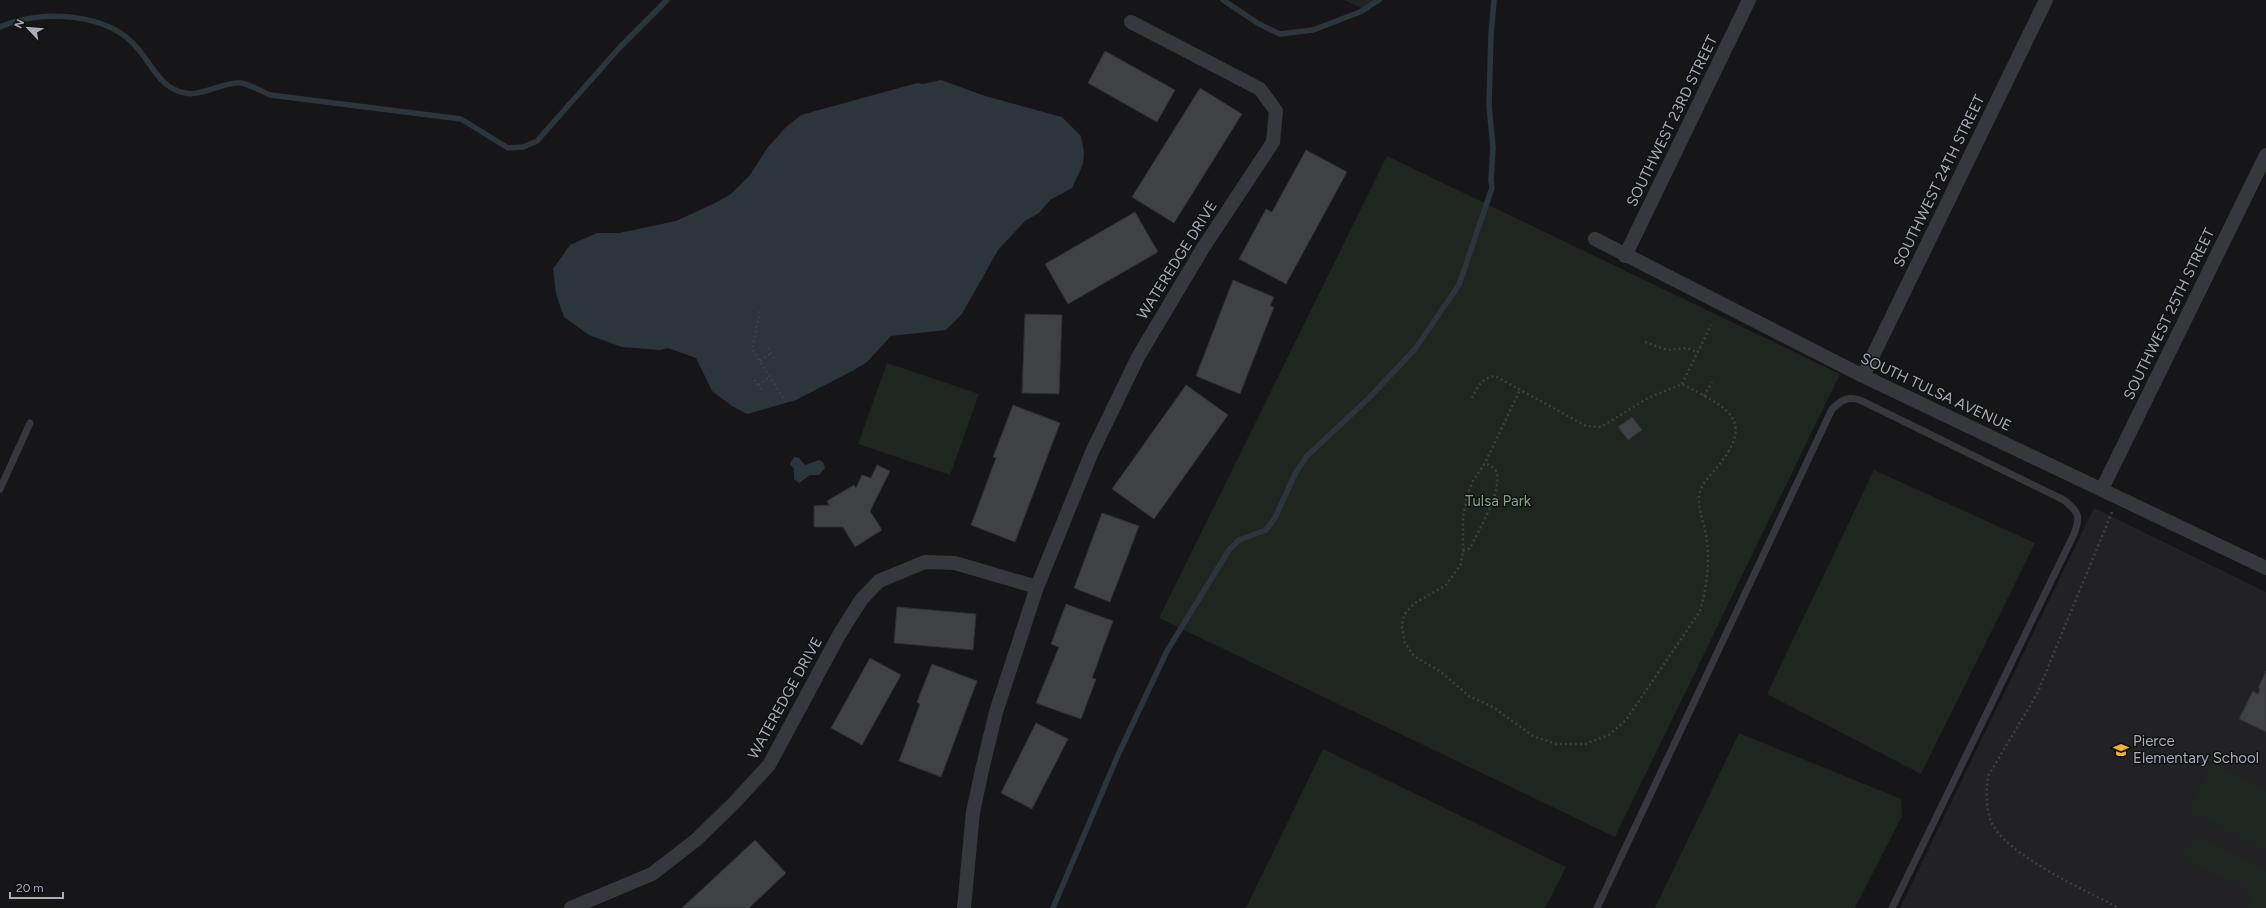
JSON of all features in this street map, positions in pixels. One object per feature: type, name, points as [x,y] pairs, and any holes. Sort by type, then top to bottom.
[{"type":"street","name":"SOUTHWEST 23RD STREET","points":[[1625,256],[1749,0]]},
{"type":"street","name":"SOUTHWEST 24TH STREET","points":[[1863,376],[2046,0]]},
{"type":"street","name":"WATEREDGE DRIVE","points":[[964,908],[973,812],[982,770],[996,712],[1037,587],[1092,452],[1138,357],[1203,248],[1273,142],[1276,111],[1260,89],[1131,22]]},
{"type":"street","name":"SOUTHWEST 25TH STREET","points":[[2102,489],[2266,155]]},
{"type":"street","name":"SOUTH TULSA AVENUE","points":[[1595,239],[1625,256],[1744,314],[1863,376],[2266,568]]},
{"type":"street","name":"WATEREDGE DRIVE","points":[[571,908],[652,874],[696,840],[734,803],[769,765],[839,635],[861,600],[879,581],[925,562],[955,563],[1037,587]]},
{"type":"lane","points":[[1597,908],[1832,409],[1844,399],[1850,397],[1860,400],[2064,500],[2076,510],[2079,520],[2074,534],[1892,908]]},
{"type":"lane","points":[[0,489],[30,424]]},
{"type":"path","points":[[760,311],[752,349],[786,402]]},
{"type":"path","points":[[1472,398],[1482,382],[1491,376],[1494,376],[1586,426],[1594,428],[1601,427],[1648,398],[1682,384],[1711,325]]},
{"type":"path","points":[[1645,342],[1667,350],[1687,348],[1697,352]]},
{"type":"path","points":[[768,348],[775,359]]},
{"type":"path","points":[[760,361],[771,353]]},
{"type":"path","points":[[758,385],[770,377]]},
{"type":"path","points":[[754,380],[762,390]]},
{"type":"path","points":[[1704,396],[1712,382]]},
{"type":"path","points":[[1520,390],[1485,463],[1473,481],[1467,496],[1463,517],[1463,551],[1460,564],[1452,579],[1440,589],[1415,603],[1406,612],[1403,619],[1402,633],[1405,643],[1414,656],[1442,672],[1469,696],[1493,707],[1533,736],[1556,744],[1569,745],[1585,744],[1609,735],[1626,720],[1700,611],[1704,597],[1708,542],[1699,501],[1699,493],[1704,483],[1726,458],[1732,446],[1735,427],[1730,413],[1724,407],[1682,384]]},
{"type":"path","points":[[1463,551],[1470,548],[1494,493],[1497,472],[1494,468],[1485,463]]},
{"type":"path","points":[[2119,497],[2037,694],[1988,776],[1986,791],[1990,819],[2005,841],[2053,874],[2119,908]]},
{"type":"shaded area","points":[[1344,0],[1376,0],[1368,11]]},
{"type":"shaded area","points":[[941,80],[985,96],[1062,117],[1081,136],[1084,153],[1083,164],[1072,188],[1050,200],[1039,213],[1025,221],[998,250],[962,314],[946,330],[891,336],[867,362],[854,370],[796,400],[747,414],[732,406],[712,391],[696,358],[668,348],[660,350],[622,347],[589,335],[564,317],[556,294],[553,269],[570,245],[597,233],[619,233],[676,221],[731,194],[750,175],[768,147],[785,128],[801,115],[917,83],[923,84]]},
{"type":"shaded area","points":[[794,457],[799,458],[805,465],[819,460],[823,462],[825,468],[819,475],[810,475],[799,483],[794,479],[794,469],[790,464]]},
{"type":"shaded area","name":"Pierce Elementary School","points":[[2094,508],[2266,592],[2266,908],[1900,908]]},
{"type":"green space","name":"Tulsa Park","points":[[1387,156],[1840,374],[1615,837],[1159,618]]},
{"type":"green space","points":[[887,363],[979,394],[950,475],[858,444]]},
{"type":"green space","points":[[1874,470],[2035,543],[1921,774],[1767,694]]},
{"type":"green space","points":[[1739,733],[1901,799],[1902,816],[1855,908],[1655,908]]},
{"type":"green space","points":[[1323,749],[1566,867],[1545,908],[1246,908]]},
{"type":"green space","points":[[2213,763],[2266,790],[2266,850],[2189,811]]},
{"type":"green space","points":[[2197,836],[2266,870],[2266,908],[2246,908],[2253,892],[2187,860],[2184,853],[2191,839]]},
{"type":"building","points":[[1105,51],[1175,90],[1157,122],[1088,83]]},
{"type":"building","points":[[1200,88],[1242,114],[1174,223],[1132,197]]},
{"type":"building","points":[[1306,150],[1347,172],[1286,284],[1239,259],[1266,209],[1272,212]]},
{"type":"building","points":[[1135,212],[1158,252],[1068,304],[1045,264]]},
{"type":"building","points":[[1233,280],[1274,297],[1270,306],[1274,307],[1240,394],[1196,376]]},
{"type":"building","points":[[1025,314],[1062,315],[1059,394],[1022,393]]},
{"type":"building","points":[[1186,385],[1228,415],[1154,519],[1112,489]]},
{"type":"building","points":[[1013,405],[1060,423],[1015,542],[971,525],[996,458],[993,457]]},
{"type":"building","points":[[1632,417],[1642,430],[1628,440],[1618,427]]},
{"type":"building","points":[[877,465],[890,471],[870,511],[882,530],[855,547],[843,527],[814,527],[814,506],[829,505],[827,501],[854,485],[856,488],[862,475],[871,478]]},
{"type":"building","points":[[1102,513],[1139,526],[1110,602],[1074,588]]},
{"type":"building","points":[[1066,604],[1113,621],[1092,678],[1096,679],[1081,719],[1036,703],[1059,647],[1051,644]]},
{"type":"building","points":[[897,607],[976,614],[973,650],[894,643]]},
{"type":"building","points":[[870,658],[901,675],[862,745],[831,728]]},
{"type":"building","points":[[932,664],[977,681],[941,777],[899,761],[920,704],[917,702]]},
{"type":"building","points":[[2266,671],[2266,732],[2239,719],[2253,691],[2258,694],[2260,689],[2258,688]]},
{"type":"building","points":[[1036,723],[1068,739],[1032,809],[1001,793]]},
{"type":"building","points":[[755,840],[786,873],[749,908],[682,908]]},
{"type":"waterway","points":[[0,27],[16,21],[54,16],[73,17],[92,21],[110,27],[125,37],[138,49],[163,81],[176,90],[185,93],[198,93],[228,84],[241,83],[270,95],[461,119],[508,148],[523,147],[537,141],[621,46],[667,0]]},
{"type":"waterway","points":[[1223,0],[1259,24],[1280,34],[1313,30],[1360,12],[1379,0]]},
{"type":"waterway","points":[[1053,908],[1118,755],[1167,651],[1229,550],[1239,540],[1266,530],[1275,518],[1295,474],[1307,456],[1370,397],[1415,349],[1459,285],[1492,188],[1493,148],[1489,105],[1491,35],[1494,0]]},
{"type":"place","name":"Pierce Elementary School","points":[[2121,750]]}]
